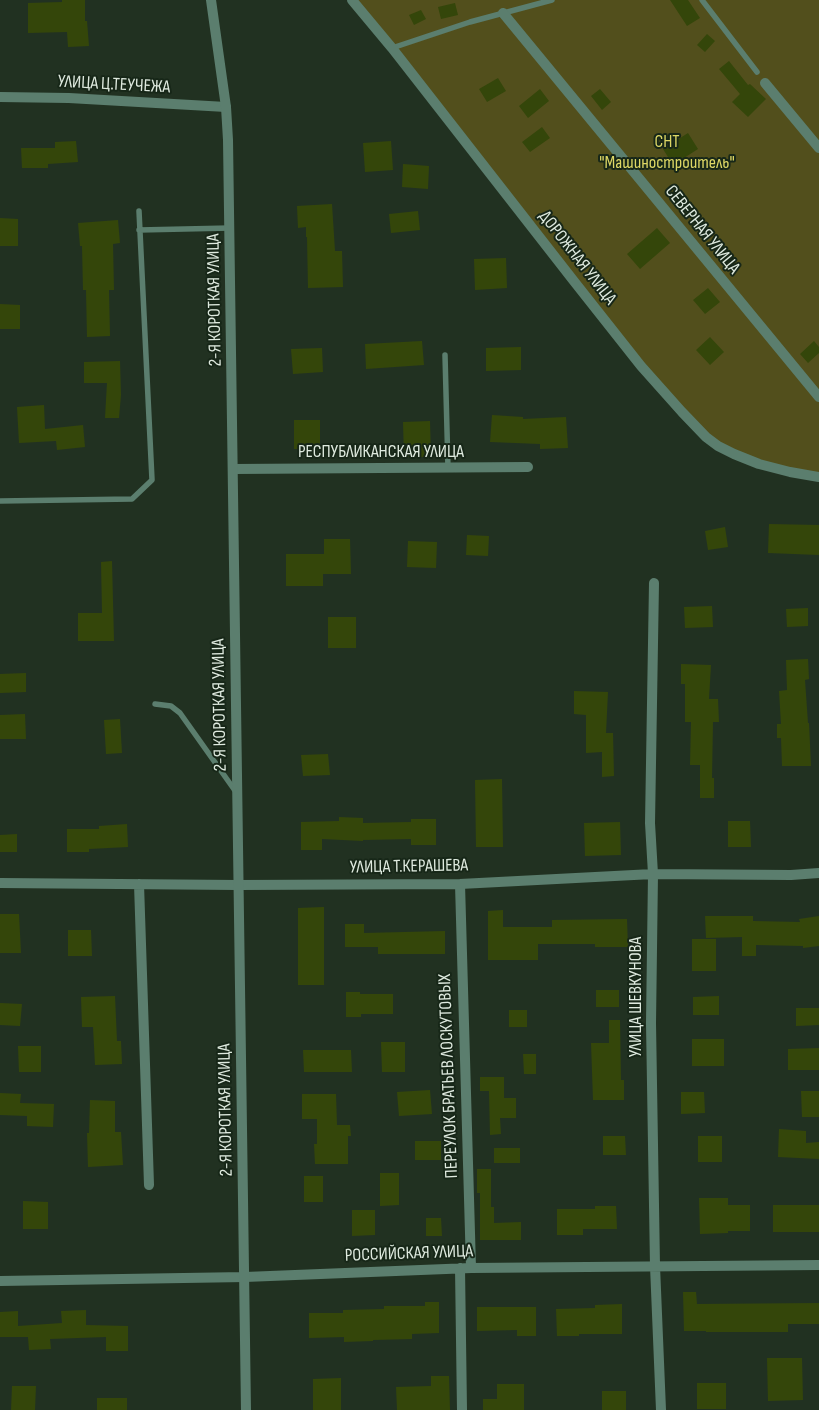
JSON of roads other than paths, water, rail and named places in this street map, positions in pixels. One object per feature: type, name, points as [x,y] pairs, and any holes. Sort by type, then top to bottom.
[{"type":"street","name":"2-Я КОРОТКАЯ УЛИЦА","points":[[211,0],[226,107],[228,140],[246,1410]]},
{"type":"street","name":"ДОРОЖНАЯ УЛИЦА","points":[[352,0],[392,48],[641,366],[706,437],[718,446],[759,464],[790,472],[819,476]]},
{"type":"street","name":"СЕВЕРНАЯ УЛИЦА","points":[[503,13],[819,397]]},
{"type":"street","points":[[765,83],[819,148]]},
{"type":"street","name":"УЛИЦА Ц.ТЕУЧЕЖА","points":[[0,97],[68,98],[226,107]]},
{"type":"street","name":"РЕСПУБЛИКАНСКАЯ УЛИЦА","points":[[234,469],[528,468]]},
{"type":"street","name":"УЛИЦА ШЕВКУНОВА","points":[[654,583],[650,823],[652,874],[651,1023],[655,1266],[661,1410]]},
{"type":"street","name":"УЛИЦА Т.КЕРАШЕВА","points":[[0,883],[460,884],[652,874],[791,875],[819,873]]},
{"type":"street","points":[[139,884],[149,1185]]},
{"type":"street","name":"ПЕРЕУЛОК БРАТЬЕВ ЛОСКУТОВЫХ","points":[[460,884],[471,1268]]},
{"type":"street","name":"РОССИЙСКАЯ УЛИЦА","points":[[0,1281],[245,1277],[460,1268],[819,1265]]},
{"type":"street","points":[[460,1268],[462,1410]]},
{"type":"lane","points":[[392,48],[470,22],[552,0]]},
{"type":"lane","points":[[702,0],[757,72]]},
{"type":"lane","points":[[0,501],[132,499],[152,480],[139,211]]},
{"type":"lane","points":[[139,230],[230,228]]},
{"type":"lane","points":[[446,355],[448,468]]},
{"type":"lane","points":[[155,704],[171,706],[180,713],[237,794]]},
{"type":"park label","name":"СНТ \"Машиностроитель\"","points":[[667,152]]}]
